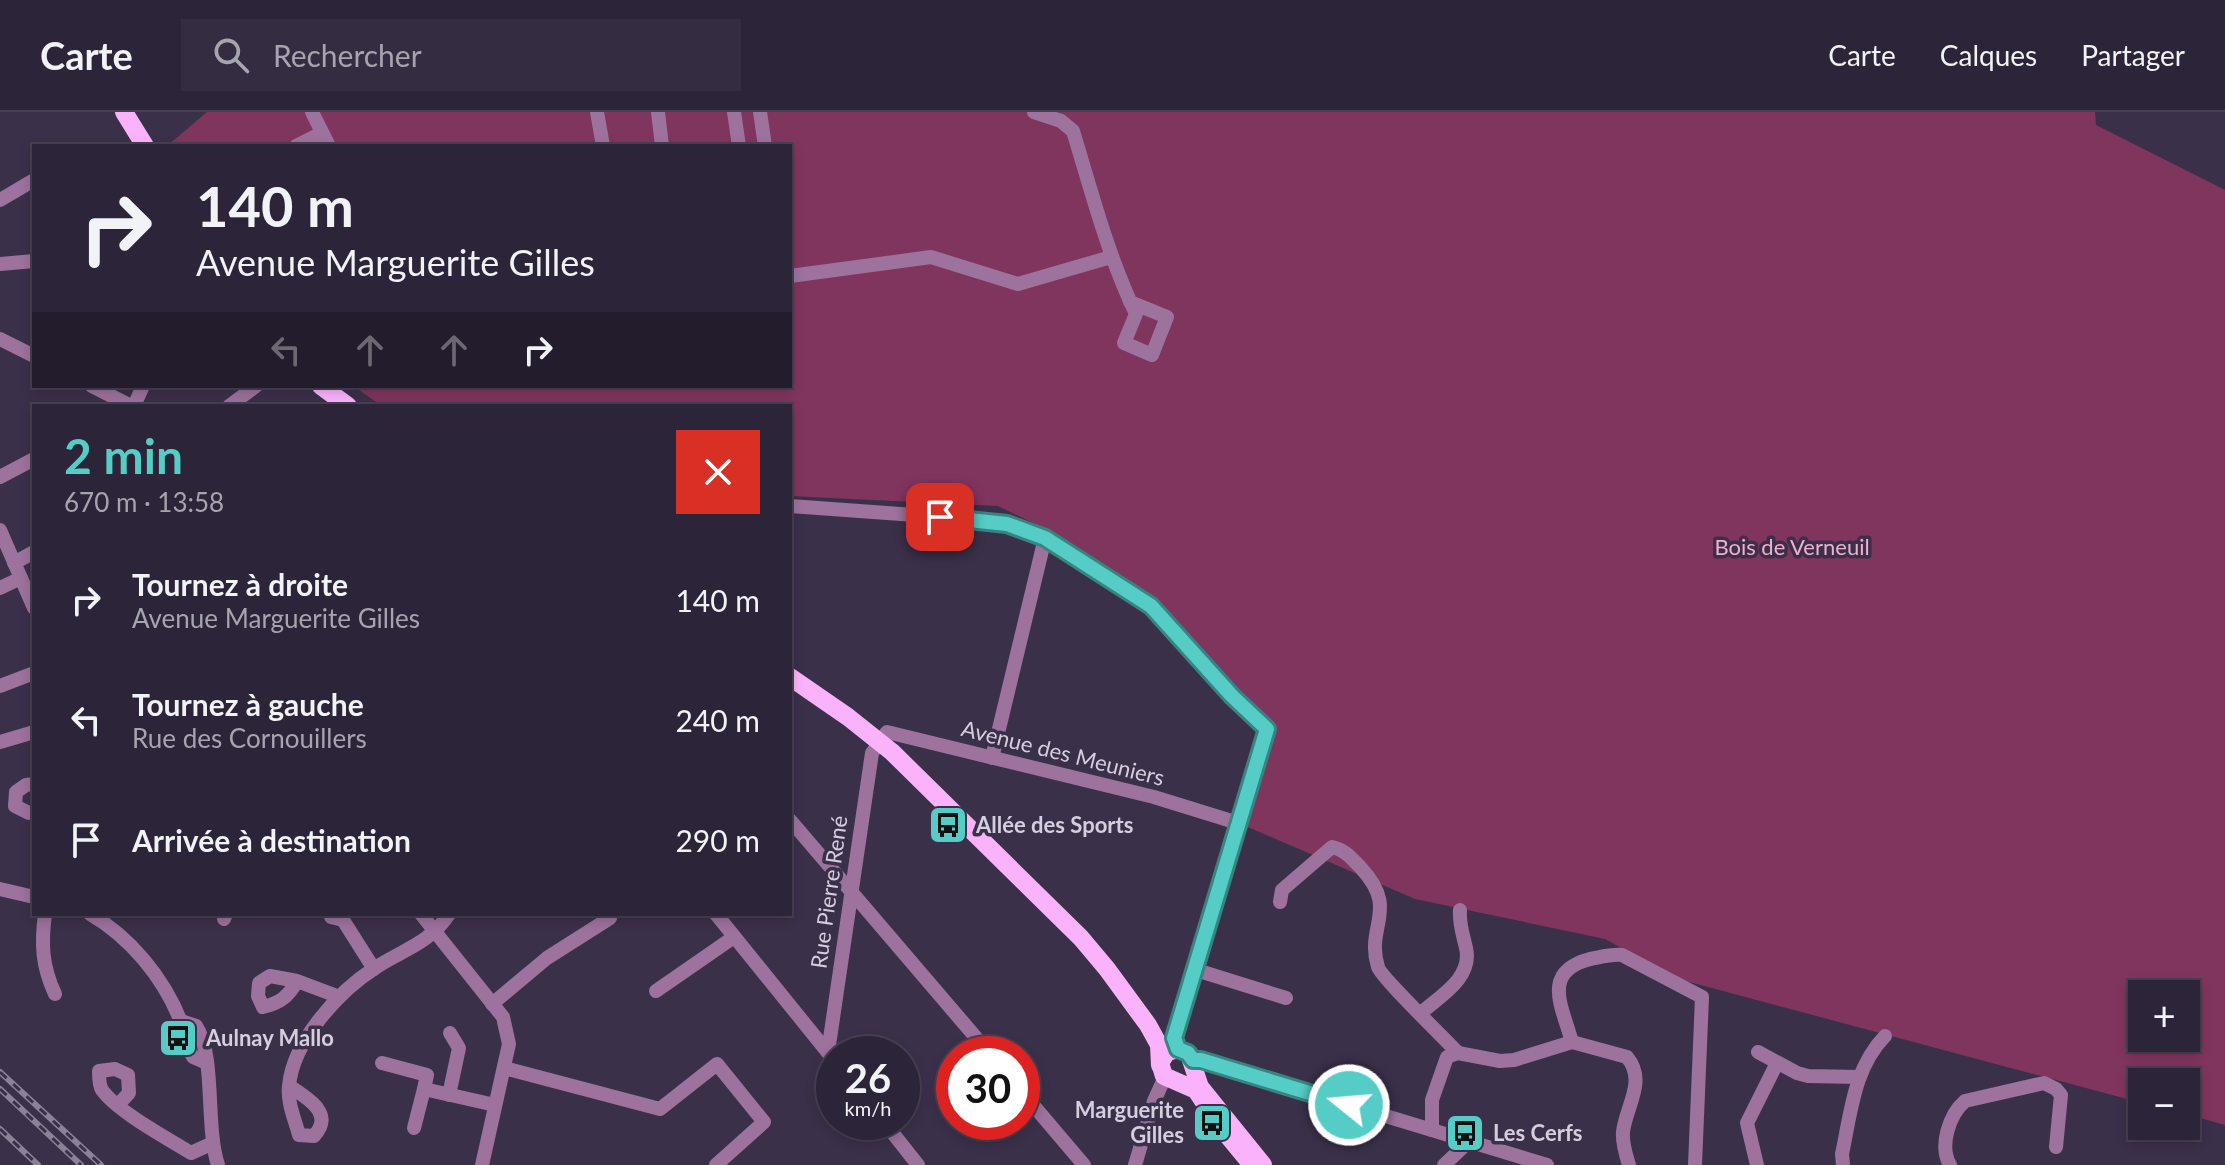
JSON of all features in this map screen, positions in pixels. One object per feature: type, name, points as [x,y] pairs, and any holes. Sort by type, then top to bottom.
[{"type":"main road","points":[[124,112],[141,144]]},
{"type":"main road","points":[[324,388],[345,404]]},
{"type":"main road","points":[[338,388],[358,404]]},
{"type":"main road","points":[[792,679],[878,744],[1075,942],[1152,1032],[1168,1075],[1196,1090],[1216,1121],[1252,1165]]},
{"type":"main road","points":[[792,686],[878,744]]},
{"type":"main road","points":[[1152,1032],[1185,1056],[1204,1092],[1263,1165]]},
{"type":"main road","points":[[1168,1075],[1165,1053],[1185,1056]]},
{"type":"main road","points":[[1168,1075],[1188,1078],[1185,1056]]},
{"type":"street","points":[[304,144],[325,139],[312,112]]},
{"type":"street","points":[[597,112],[603,144]]},
{"type":"street","points":[[658,112],[662,144]]},
{"type":"street","points":[[734,112],[739,144]]},
{"type":"street","points":[[760,112],[765,144]]},
{"type":"street","points":[[1034,112],[1061,121],[1073,131],[1111,257],[1130,302]]},
{"type":"street","points":[[0,200],[32,181]]},
{"type":"street","points":[[792,276],[931,257],[1018,284],[1111,257]]},
{"type":"street","points":[[0,264],[32,261]]},
{"type":"street","points":[[0,339],[32,355]]},
{"type":"street","points":[[96,388],[128,404]]},
{"type":"street","points":[[232,404],[253,388]]},
{"type":"street","points":[[0,477],[32,460]]},
{"type":"street","points":[[792,506],[1007,524],[1045,538],[1151,606],[1232,696],[1267,729],[1176,1027],[1174,1038],[1185,1056],[1547,1165]]},
{"type":"street","points":[[0,530],[32,603]]},
{"type":"street","points":[[992,758],[1045,538]]},
{"type":"street","points":[[14,563],[32,553]]},
{"type":"street","points":[[0,588],[21,578]]},
{"type":"street","points":[[0,686],[32,674]]},
{"type":"street","name":"Avenue des Meuniers","points":[[878,744],[887,732],[1154,797],[1238,823]]},
{"type":"street","points":[[0,742],[32,733]]},
{"type":"street","name":"Rue Pierre René","points":[[833,1036],[872,753],[878,744]]},
{"type":"street","points":[[32,784],[16,792],[15,806],[32,812]]},
{"type":"street","points":[[792,822],[975,1036]]},
{"type":"street","points":[[1280,902],[1282,890],[1324,852],[1332,847],[1343,849],[1371,879],[1381,896],[1376,950],[1378,970],[1458,1053]]},
{"type":"street","points":[[0,889],[32,897]]},
{"type":"street","points":[[1421,1013],[1459,980],[1466,968],[1468,958],[1459,924],[1460,910]]},
{"type":"street","points":[[45,916],[41,944],[45,973],[55,994]]},
{"type":"street","points":[[93,916],[115,930],[150,968],[181,1021],[193,1057],[205,1062],[211,1144],[218,1165]]},
{"type":"street","points":[[112,916],[115,930]]},
{"type":"street","points":[[423,916],[503,1017],[507,1030],[509,1044],[495,1105],[487,1164]]},
{"type":"street","points":[[289,1086],[299,1053],[337,996],[374,969],[436,933],[448,916]]},
{"type":"street","points":[[492,1004],[547,958],[609,916]]},
{"type":"street","points":[[718,916],[816,1038]]},
{"type":"street","points":[[340,917],[374,969]]},
{"type":"street","points":[[656,991],[734,937]]},
{"type":"street","points":[[1572,1042],[1559,988],[1560,978],[1570,965],[1611,954],[1622,955],[1702,997],[1695,1165]]},
{"type":"street","points":[[1193,969],[1286,998]]},
{"type":"street","points":[[297,981],[337,996]]},
{"type":"street","points":[[1152,1032],[1176,1027]]},
{"type":"street","points":[[449,1095],[459,1048],[450,1033]]},
{"type":"street","points":[[1843,1165],[1842,1154],[1859,1077],[1872,1050],[1885,1036]]},
{"type":"street","points":[[1432,1130],[1432,1100],[1447,1057],[1458,1053],[1500,1061],[1514,1060],[1572,1042],[1627,1057],[1633,1065],[1636,1086],[1623,1133],[1629,1165]]},
{"type":"street","points":[[1758,1052],[1808,1076],[1859,1077]]},
{"type":"street","points":[[382,1063],[427,1075],[414,1128]]},
{"type":"street","points":[[1757,1165],[1747,1123],[1777,1063]]},
{"type":"street","points":[[504,1068],[660,1109],[717,1064],[764,1122],[716,1165]]},
{"type":"street","points":[[1135,1165],[1154,1101],[1168,1075]]},
{"type":"street","points":[[1950,1165],[1944,1145],[1956,1109],[1965,1101],[2044,1083],[2061,1095],[2056,1147]]},
{"type":"street","points":[[424,1089],[495,1105]]},
{"type":"street","points":[[118,1105],[209,1165]]},
{"type":"street","points":[[1040,1113],[1084,1165]]},
{"type":"street","points":[[898,1140],[918,1165]]},
{"type":"street","points":[[1444,1165],[1462,1148],[1465,1140]]},
{"type":"street","points":[[191,1153],[211,1144]]},
{"type":"green space","name":"Bois de Verneuil","points":[[207,112],[2095,112],[2096,125],[2225,190],[2225,1125],[2200,1118],[2200,1068],[2128,1068],[2128,1099],[1678,979],[1605,939],[1415,899],[1243,825],[1274,728],[1162,607],[1056,534],[998,506],[792,496],[792,404],[379,404],[356,388],[792,388],[792,144],[169,144]]},
{"type":"railway","points":[[0,1072],[101,1165]]},
{"type":"railway","points":[[0,1089],[81,1165]]},
{"type":"railway","points":[[0,1129],[38,1165]]},
{"type":"place","name":"Allée des Sports","points":[[948,825]]},
{"type":"place","name":"Aulnay Mallo","points":[[178,1038]]},
{"type":"place","name":"Marguerite Gilles","points":[[1212,1123]]},
{"type":"place","name":"Les Cerfs","points":[[1465,1133]]},
{"type":"route","points":[[940,517],[1007,524],[1045,538],[1151,606],[1232,696],[1267,729],[1174,1038],[1178,1049],[1188,1053],[1193,1060],[1349,1105]]}]
